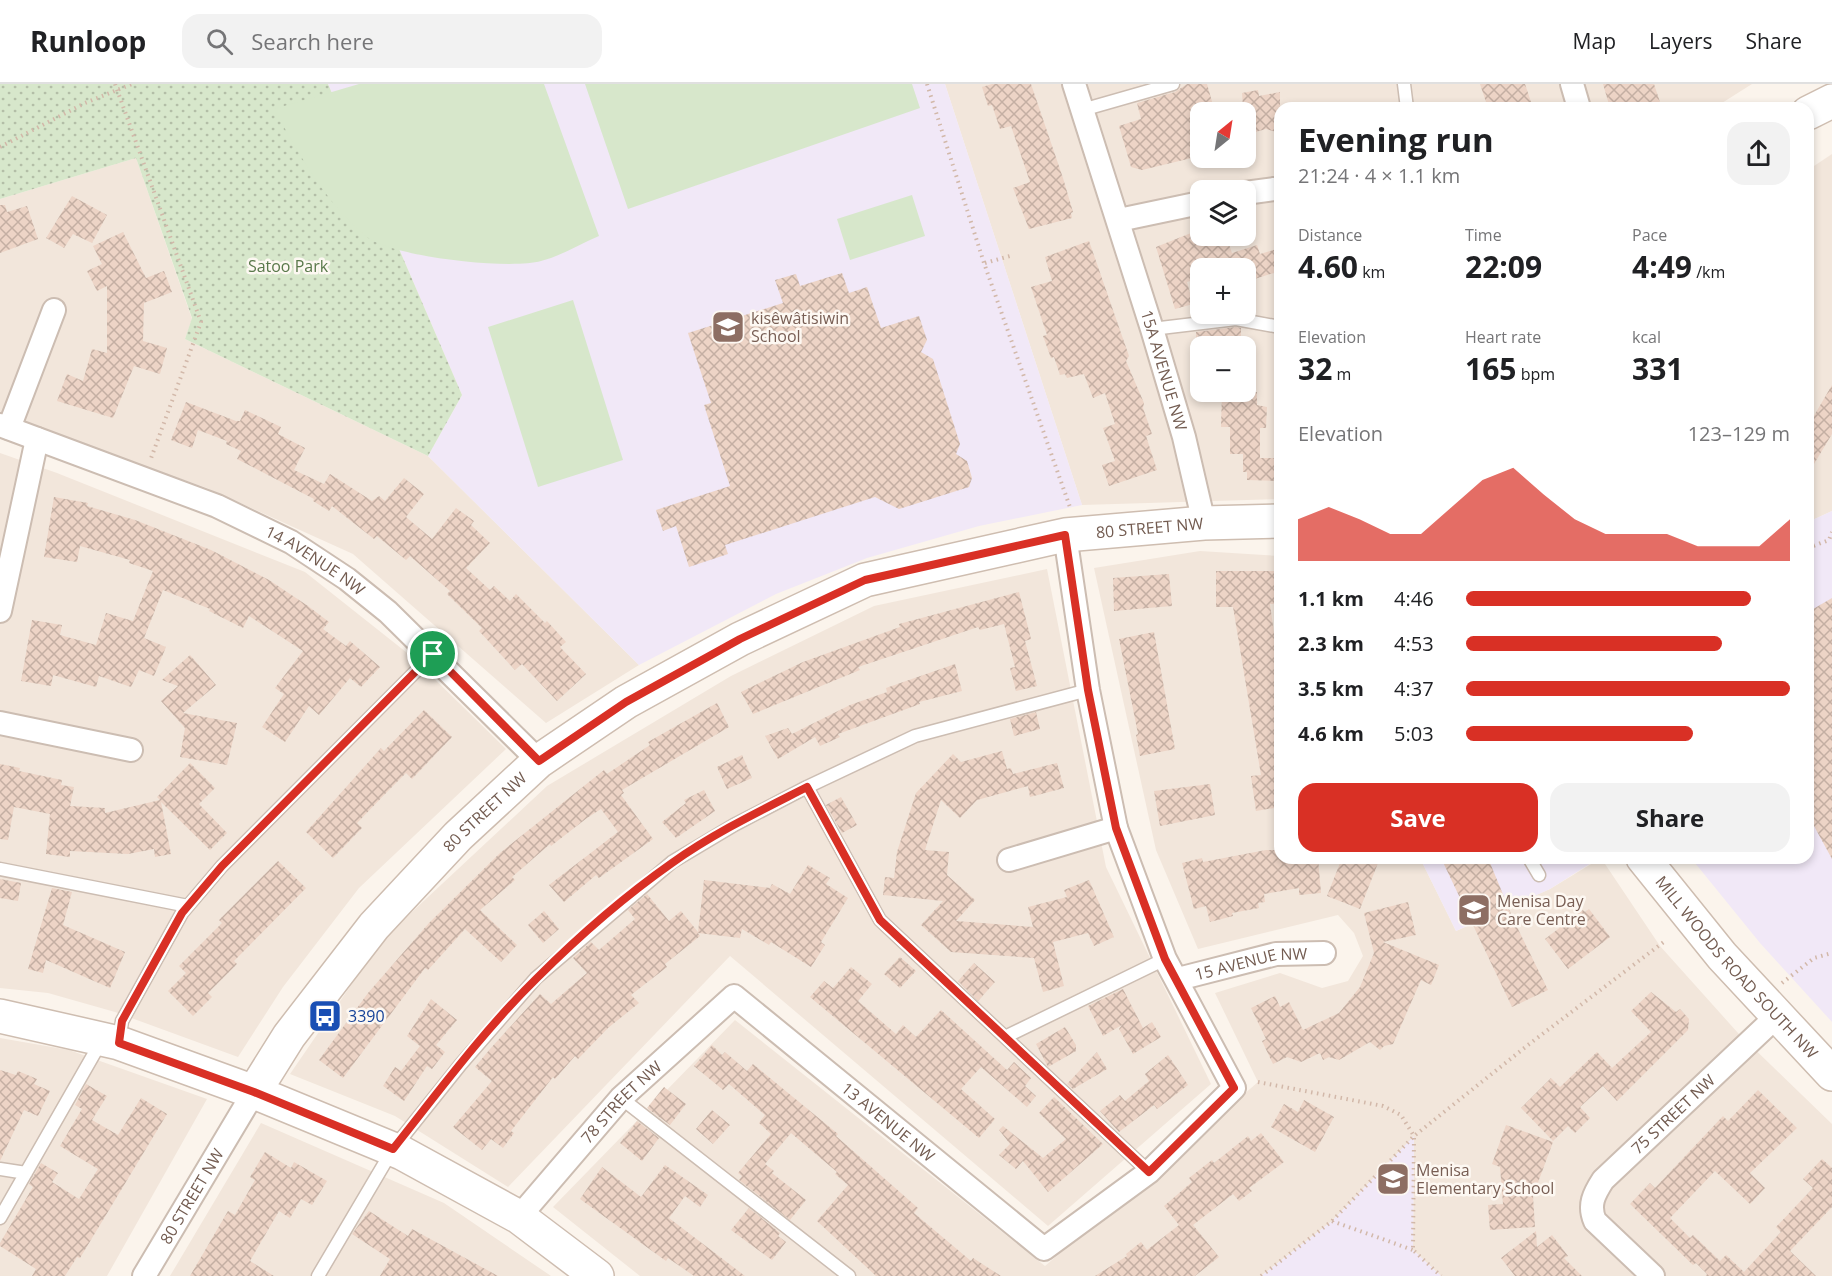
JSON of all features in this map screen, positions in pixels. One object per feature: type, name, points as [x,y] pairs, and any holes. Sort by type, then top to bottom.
[{"type":"street","name":"15A AVENUE NW","points":[[1074,84],[1119,220],[1184,437],[1204,523]]},
{"type":"street","points":[[1572,84],[1577,102]]},
{"type":"street","points":[[1814,110],[1832,101]]},
{"type":"street","points":[[1256,191],[1274,189]]},
{"type":"street","points":[[1119,220],[1190,204]]},
{"type":"street","name":"14 AVENUE NW","points":[[54,310],[4,426],[217,506],[291,542],[347,579],[433,654],[539,761]]},
{"type":"street","points":[[0,611],[37,439]]},
{"type":"street","name":"80 STREET NW","points":[[144,1276],[289,1036],[374,926],[458,836],[539,761],[626,702],[729,644],[865,580],[1068,524],[1274,521]]},
{"type":"street","name":"15 AVENUE NW","points":[[1068,524],[1088,690],[1116,828],[1165,959],[1234,1088],[1149,1172]]},
{"type":"street","points":[[0,723],[130,750]]},
{"type":"street","points":[[1009,860],[1116,828]]},
{"type":"street","name":"MILL WOODS ROAD SOUTH NW","points":[[1648,864],[1701,932],[1777,1002],[1832,1074]]},
{"type":"street","name":"15 AVENUE NW","points":[[1178,980],[1276,954],[1324,953]]},
{"type":"street","name":"78 STREET NW","points":[[519,1217],[621,1098],[734,996]]},
{"type":"street","name":"13 AVENUE NW","points":[[734,996],[1044,1249],[1149,1172]]},
{"type":"street","name":"75 STREET NW","points":[[1653,1276],[1595,1221],[1592,1201],[1603,1180],[1777,1002]]},
{"type":"street","points":[[0,1016],[111,1041],[254,1092],[393,1149],[519,1217],[597,1276]]},
{"type":"lane","points":[[1082,110],[1173,84]]},
{"type":"lane","points":[[1404,84],[1406,102]]},
{"type":"lane","points":[[1152,329],[1236,319],[1274,326]]},
{"type":"lane","points":[[0,1218],[26,1173],[111,1041],[188,906],[222,866],[433,654]]},
{"type":"lane","points":[[318,1276],[393,1149],[461,1064],[536,978],[672,862],[734,825],[807,787],[915,736],[1088,690]]},
{"type":"lane","points":[[807,787],[880,920],[1149,1172]]},
{"type":"lane","points":[[1533,864],[1539,875]]},
{"type":"lane","points":[[0,869],[188,906]]},
{"type":"lane","points":[[1005,1037],[1165,959]]},
{"type":"lane","points":[[621,1098],[849,1276]]},
{"type":"lane","points":[[0,1169],[26,1173]]},
{"type":"path","points":[[0,147],[116,87],[132,84]]},
{"type":"path","points":[[927,84],[1068,524]]},
{"type":"path","points":[[116,87],[201,322],[143,479]]},
{"type":"path","points":[[984,263],[1010,256]]},
{"type":"path","points":[[1814,546],[1829,540],[1832,532]]},
{"type":"path","points":[[1261,1276],[1332,1221],[1414,1136],[1528,1045],[1665,941]]},
{"type":"path","points":[[1777,1002],[1806,963],[1832,953]]},
{"type":"path","points":[[1258,1082],[1383,1106],[1401,1115],[1414,1136],[1413,1250]]},
{"type":"path","points":[[1332,1221],[1413,1250],[1441,1276]]},
{"type":"shaded area","name":"kisêwâtisiwin School","points":[[328,84],[945,84],[1082,505],[979,526],[867,558],[776,594],[639,665],[428,456],[462,395]]},
{"type":"shaded area","points":[[945,84],[1752,84],[1724,102],[1274,102],[1274,499],[1082,505]]},
{"type":"shaded area","points":[[1832,154],[1832,511],[1814,519],[1814,166]]},
{"type":"shaded area","points":[[136,158],[192,319],[185,339],[428,456],[639,665],[546,723],[353,554],[207,488],[0,416],[0,199]]},
{"type":"shaded area","points":[[0,453],[57,473],[305,572],[411,656],[506,749],[359,888],[283,987],[238,1057],[115,1012],[48,993],[0,988]]},
{"type":"shaded area","points":[[1832,511],[1832,1022],[1760,943],[1696,864],[1814,864],[1814,519]]},
{"type":"shaded area","points":[[1200,551],[1274,556],[1274,864],[1423,864],[1456,931],[1550,889],[1591,864],[1605,864],[1660,946],[1738,1033],[1832,1124],[1832,1276],[1441,1276],[1413,1250],[1414,1137],[1332,1221],[1261,1276],[640,1276],[553,1207],[735,1020],[1045,1266],[1258,1082],[1215,993],[1280,973],[1322,988],[1348,981],[1363,956],[1354,933],[1338,915],[1198,949],[1156,850],[1094,568]]},
{"type":"shaded area","points":[[1047,569],[1106,867],[1211,1084],[1048,1226],[730,956],[508,1187],[395,1116],[290,1074],[382,940],[547,786],[731,676],[874,606]]},
{"type":"shaded area","name":"Menisa Day Care Centre","points":[[1423,864],[1590,864],[1550,889],[1456,931]]},
{"type":"shaded area","points":[[0,1038],[69,1050],[207,1099],[107,1276],[0,1276]]},
{"type":"shaded area","points":[[261,1123],[444,1203],[551,1276],[170,1276]]},
{"type":"shaded area","name":"Menisa Elementary School","points":[[1414,1136],[1413,1250],[1441,1276],[1261,1276],[1332,1221]]},
{"type":"green space","name":"Satoo Park","points":[[0,84],[328,84],[462,395],[428,456],[185,339],[192,318],[136,158],[0,199]]},
{"type":"green space","points":[[359,84],[544,84],[599,236],[548,259],[504,264],[425,256],[381,244],[367,237],[352,224],[314,178],[274,109]]},
{"type":"green space","points":[[585,84],[912,84],[920,108],[628,209]]},
{"type":"green space","points":[[912,195],[925,236],[850,260],[837,219]]},
{"type":"green space","points":[[573,300],[623,460],[538,487],[488,327]]},
{"type":"building","points":[[992,84],[1031,84],[1063,178],[1073,212],[1071,213],[1072,218],[1029,229],[1013,188],[1030,182],[1011,126],[1000,129],[992,105],[988,106],[982,87]]},
{"type":"building","points":[[1187,84],[1207,84],[1212,102],[1190,102],[1190,158],[1142,170],[1131,167],[1119,126],[1141,119],[1137,103],[1175,92]]},
{"type":"building","points":[[1480,84],[1525,84],[1531,102],[1486,102]]},
{"type":"building","points":[[1603,84],[1654,84],[1660,102],[1608,102]]},
{"type":"building","points":[[1258,90],[1259,96],[1280,92],[1280,102],[1274,102],[1274,131],[1266,129],[1256,132],[1256,102],[1243,102],[1242,93]]},
{"type":"building","points":[[72,196],[107,215],[92,243],[73,234],[64,248],[46,238]]},
{"type":"building","points":[[0,205],[5,205],[7,212],[27,206],[38,239],[0,253]]},
{"type":"building","points":[[123,232],[146,278],[164,271],[172,292],[144,303],[143,341],[167,348],[160,374],[134,366],[113,418],[57,401],[67,374],[83,381],[92,349],[107,353],[107,286],[97,291],[87,271],[102,264],[93,246]]},
{"type":"building","points":[[1190,233],[1190,246],[1230,246],[1232,253],[1257,245],[1260,254],[1274,250],[1274,273],[1256,279],[1256,258],[1190,258],[1190,281],[1187,282],[1190,305],[1175,309],[1156,247]]},
{"type":"building","points":[[1089,241],[1129,356],[1126,361],[1144,403],[1143,408],[1152,434],[1146,436],[1157,470],[1109,486],[1102,465],[1115,461],[1103,428],[1115,424],[1105,393],[1093,398],[1084,374],[1067,378],[1065,374],[1060,375],[1043,336],[1047,335],[1031,287],[1052,281],[1045,257]]},
{"type":"building","points":[[842,273],[849,293],[867,287],[881,328],[919,316],[927,340],[921,352],[933,359],[960,444],[956,454],[967,461],[972,478],[969,487],[899,509],[875,497],[725,545],[728,554],[689,567],[676,526],[663,531],[656,510],[730,486],[704,405],[711,403],[688,333],[783,303],[775,280],[796,274],[800,286]]},
{"type":"building","points":[[1236,327],[1241,328],[1241,336],[1196,336],[1196,332]]},
{"type":"building","points":[[1832,385],[1832,434],[1814,464],[1814,416]]},
{"type":"building","points":[[1257,392],[1257,405],[1267,407],[1266,428],[1260,428],[1260,458],[1274,458],[1274,481],[1247,480],[1247,472],[1243,472],[1243,454],[1230,454],[1230,427],[1221,427],[1222,402],[1256,402]]},
{"type":"building","points":[[186,402],[236,421],[240,421],[245,410],[281,427],[278,434],[305,448],[294,470],[324,484],[330,474],[372,501],[379,496],[385,501],[404,478],[424,494],[406,517],[432,539],[456,508],[474,521],[471,525],[490,543],[466,568],[490,590],[494,586],[510,601],[516,594],[545,623],[547,621],[566,642],[560,647],[586,674],[557,701],[522,664],[515,670],[479,631],[482,628],[447,594],[450,591],[410,556],[406,560],[377,536],[374,539],[332,506],[329,511],[313,501],[314,499],[237,459],[241,451],[226,444],[227,441],[198,430],[192,448],[171,440]]},
{"type":"building","points":[[54,497],[88,503],[87,506],[135,520],[211,550],[269,580],[329,622],[323,629],[346,646],[350,641],[380,667],[361,687],[350,678],[319,715],[309,706],[285,742],[262,727],[284,694],[275,688],[303,651],[249,616],[243,628],[209,611],[210,609],[163,590],[144,638],[166,647],[154,676],[139,670],[131,687],[99,676],[96,687],[53,675],[51,686],[21,681],[32,620],[62,625],[60,635],[96,645],[106,613],[133,621],[153,571],[129,563],[130,560],[80,546],[77,562],[44,557]]},
{"type":"building","points":[[1216,571],[1274,571],[1274,604],[1270,604],[1274,633],[1274,808],[1256,811],[1251,776],[1261,775],[1233,607],[1216,607]]},
{"type":"building","points":[[1169,574],[1172,606],[1114,611],[1113,578]]},
{"type":"building","points":[[1019,592],[1031,639],[1025,641],[1037,686],[1016,691],[1010,668],[1015,667],[1004,624],[980,630],[978,627],[858,667],[860,670],[753,714],[741,692],[803,662],[900,627],[899,624]]},
{"type":"building","points":[[1832,598],[1832,859],[1814,826],[1814,608]]},
{"type":"building","points":[[1154,632],[1175,749],[1140,756],[1136,735],[1138,734],[1119,639]]},
{"type":"building","points":[[190,655],[216,685],[183,713],[237,723],[227,765],[180,757],[185,728],[161,701],[178,686],[162,680]]},
{"type":"building","points":[[955,664],[962,691],[919,702],[920,704],[838,734],[840,737],[820,746],[815,737],[778,759],[765,736],[788,728],[792,734],[850,705],[887,692],[886,688]]},
{"type":"building","points":[[717,703],[729,727],[622,790],[624,793],[621,795],[653,839],[599,878],[596,875],[564,902],[549,885],[618,832],[601,809],[587,818],[551,846],[550,844],[512,877],[515,880],[480,910],[517,945],[501,962],[465,929],[428,970],[425,968],[343,1078],[319,1060],[368,993],[429,923],[500,853],[604,770],[607,774],[650,745],[648,742]]},
{"type":"building","points":[[424,710],[452,737],[412,779],[406,773],[388,791],[357,823],[362,828],[333,858],[306,832],[381,748],[384,751]]},
{"type":"building","points":[[1036,712],[1040,729],[1014,736],[1010,719]]},
{"type":"building","points":[[1002,751],[1007,769],[1011,768],[1013,774],[1057,763],[1064,788],[1030,797],[1028,786],[977,800],[960,818],[941,800],[925,850],[949,852],[947,875],[975,900],[956,921],[1033,927],[1028,907],[1067,897],[1064,890],[1089,880],[1114,937],[1094,946],[1088,933],[1053,942],[1064,986],[1043,992],[1034,958],[951,952],[921,925],[943,901],[883,895],[885,877],[894,878],[897,852],[916,793],[953,754],[961,762]]},
{"type":"building","points":[[742,755],[752,778],[727,789],[717,767]]},
{"type":"building","points":[[190,763],[215,788],[199,804],[227,833],[210,850],[161,802],[171,854],[155,857],[154,849],[128,854],[70,851],[70,857],[46,854],[50,814],[14,807],[8,840],[0,839],[0,764],[20,768],[19,771],[62,780],[61,785],[74,787],[70,806],[105,808],[105,813],[160,800],[157,797]]},
{"type":"building","points":[[1210,784],[1215,815],[1160,826],[1154,791]]},
{"type":"building","points":[[704,790],[715,811],[676,838],[662,822],[686,803],[684,800]]},
{"type":"building","points":[[841,797],[857,825],[842,833],[826,805]]},
{"type":"building","points":[[1274,850],[1274,864],[1319,864],[1321,893],[1299,895],[1299,888],[1264,894],[1265,902],[1258,903],[1259,908],[1232,913],[1233,916],[1210,922],[1206,906],[1194,909],[1182,863],[1202,858],[1203,862]]},
{"type":"building","points":[[278,861],[306,888],[234,961],[237,964],[208,993],[212,997],[193,1016],[168,991],[186,973],[179,966],[222,923],[219,920]]},
{"type":"building","points":[[1340,864],[1378,864],[1360,909],[1327,896]]},
{"type":"building","points":[[1444,864],[1490,864],[1514,921],[1548,990],[1512,1007]]},
{"type":"building","points":[[808,865],[830,878],[826,884],[848,898],[821,942],[825,945],[811,967],[771,942],[769,945],[742,929],[740,938],[698,933],[700,936],[665,964],[667,967],[631,995],[639,1003],[608,1028],[578,1059],[575,1056],[555,1079],[553,1077],[511,1131],[514,1133],[503,1148],[491,1139],[482,1150],[453,1127],[492,1081],[475,1067],[540,994],[551,1004],[587,973],[573,958],[591,942],[599,950],[635,919],[628,910],[647,894],[669,921],[681,911],[698,932],[704,880],[770,888],[772,884],[790,894]]},
{"type":"building","points":[[0,879],[21,883],[18,901],[0,898]]},
{"type":"building","points":[[52,888],[72,892],[63,925],[125,952],[110,988],[46,960],[43,973],[28,969]]},
{"type":"building","points":[[1408,902],[1416,935],[1383,942],[1439,965],[1431,985],[1421,980],[1393,1044],[1384,1046],[1380,1050],[1370,1042],[1339,1060],[1329,1057],[1323,1060],[1320,1053],[1301,1062],[1287,1057],[1273,1064],[1262,1041],[1266,1039],[1251,1008],[1275,996],[1280,1007],[1289,1002],[1303,1030],[1339,1013],[1360,987],[1374,953],[1364,913]]},
{"type":"building","points":[[1589,909],[1610,937],[1568,969],[1545,939],[1583,910],[1585,912]]},
{"type":"building","points":[[544,911],[559,929],[543,943],[528,925]]},
{"type":"building","points":[[900,957],[916,971],[900,988],[884,974]]},
{"type":"building","points":[[974,963],[995,982],[978,1001],[958,981]]},
{"type":"building","points":[[851,967],[872,984],[858,1001],[896,1034],[903,1025],[916,1037],[941,1010],[1007,1070],[1014,1062],[1031,1078],[1025,1086],[1036,1096],[1027,1107],[981,1067],[961,1089],[995,1119],[979,1138],[810,997],[824,981],[833,988]]},
{"type":"building","points":[[1123,989],[1143,1028],[1152,1022],[1161,1037],[1133,1054],[1119,1029],[1122,1025],[1103,1036],[1088,1006]]},
{"type":"building","points":[[1651,992],[1676,1012],[1680,1009],[1689,1019],[1688,1030],[1617,1101],[1603,1086],[1580,1107],[1590,1118],[1575,1133],[1568,1126],[1553,1141],[1521,1108],[1551,1078],[1560,1087],[1597,1052],[1612,1068],[1651,1032],[1631,1011]]},
{"type":"building","points":[[431,999],[457,1020],[436,1045],[445,1052],[432,1069],[427,1066],[404,1101],[383,1086],[395,1067],[401,1071],[420,1046],[407,1036]]},
{"type":"building","points":[[1065,1027],[1076,1045],[1076,1051],[1048,1067],[1036,1044]]},
{"type":"building","points":[[712,1045],[722,1055],[725,1052],[747,1071],[753,1064],[838,1134],[836,1136],[918,1208],[914,1213],[971,1261],[973,1258],[1001,1276],[876,1276],[817,1221],[848,1185],[835,1174],[837,1172],[791,1133],[765,1164],[774,1171],[772,1173],[806,1200],[790,1220],[739,1180],[742,1176],[738,1173],[771,1134],[759,1123],[765,1115],[729,1084],[723,1090],[694,1066]]},
{"type":"building","points":[[1097,1052],[1107,1069],[1073,1089],[1067,1084]]},
{"type":"building","points":[[1168,1055],[1188,1085],[1157,1109],[1154,1105],[1119,1132],[1100,1111],[1120,1095],[1125,1101],[1149,1081],[1145,1074]]},
{"type":"building","points":[[0,1070],[16,1075],[18,1071],[37,1079],[34,1084],[50,1091],[38,1116],[24,1110],[0,1161]]},
{"type":"building","points":[[86,1084],[107,1096],[92,1120],[118,1135],[141,1098],[167,1114],[80,1258],[77,1257],[65,1276],[32,1276],[36,1269],[0,1246],[0,1243],[33,1187],[29,1184],[41,1163],[58,1173],[52,1182],[79,1199],[98,1169],[60,1146],[82,1109],[75,1105]]},
{"type":"building","points":[[664,1087],[686,1104],[670,1125],[647,1108]]},
{"type":"building","points":[[1758,1090],[1797,1128],[1750,1173],[1765,1188],[1750,1204],[1715,1171],[1670,1218],[1690,1238],[1693,1235],[1720,1261],[1726,1255],[1744,1272],[1781,1232],[1776,1227],[1813,1188],[1803,1179],[1822,1159],[1832,1168],[1832,1207],[1790,1251],[1816,1276],[1706,1276],[1707,1274],[1696,1263],[1693,1265],[1630,1204],[1650,1183],[1655,1188],[1723,1116],[1728,1121]]},
{"type":"building","points":[[1054,1097],[1103,1144],[1048,1192],[1023,1161],[1016,1169],[999,1155],[1010,1144],[999,1130],[1003,1126],[1043,1158],[1066,1139],[1039,1113]]},
{"type":"building","points":[[1304,1100],[1334,1117],[1315,1152],[1271,1127],[1284,1104],[1298,1112]]},
{"type":"building","points":[[712,1110],[730,1125],[713,1144],[696,1129]]},
{"type":"building","points":[[637,1121],[659,1138],[642,1161],[620,1143]]},
{"type":"building","points":[[1506,1125],[1553,1142],[1533,1196],[1535,1227],[1490,1230],[1488,1205],[1503,1204],[1500,1167],[1492,1164]]},
{"type":"building","points":[[1261,1133],[1284,1162],[1249,1188],[1252,1191],[1239,1201],[1233,1194],[1193,1225],[1219,1257],[1195,1276],[1095,1276],[1127,1256],[1126,1254],[1141,1242],[1147,1250],[1179,1225],[1164,1206],[1192,1182],[1189,1178],[1212,1160],[1214,1163],[1248,1136],[1251,1141]]},
{"type":"building","points":[[265,1152],[291,1168],[294,1162],[327,1181],[312,1205],[301,1199],[290,1218],[279,1211],[250,1261],[274,1276],[190,1276],[228,1211],[235,1215],[255,1180],[250,1177]]},
{"type":"building","points":[[665,1165],[708,1195],[700,1207],[685,1196],[669,1218],[745,1276],[694,1276],[668,1258],[666,1261],[580,1199],[602,1167],[641,1197]]},
{"type":"building","points":[[749,1208],[780,1233],[778,1236],[786,1242],[772,1260],[731,1230]]},
{"type":"building","points":[[369,1211],[408,1236],[412,1229],[498,1276],[380,1276],[390,1259],[352,1234]]},
{"type":"building","points":[[1536,1231],[1537,1247],[1552,1235],[1568,1256],[1564,1258],[1582,1276],[1515,1276],[1501,1258]]},
{"type":"place","name":"kisêwâtisiwin School","points":[[728,327]]},
{"type":"place","name":"Menisa Day Care Centre","points":[[1474,910]]},
{"type":"place","name":"3390","points":[[325,1016]]},
{"type":"place","name":"Menisa Elementary School","points":[[1393,1179]]},
{"type":"route","points":[[1065,535],[1088,690],[1116,828],[1165,959],[1234,1088],[1149,1172],[880,920],[849,868],[807,787],[734,825],[672,862],[536,978],[461,1064],[393,1149],[254,1092],[119,1043],[122,1021],[182,913],[222,866],[433,654],[539,761],[626,702],[740,639],[865,580],[1065,535]]}]
